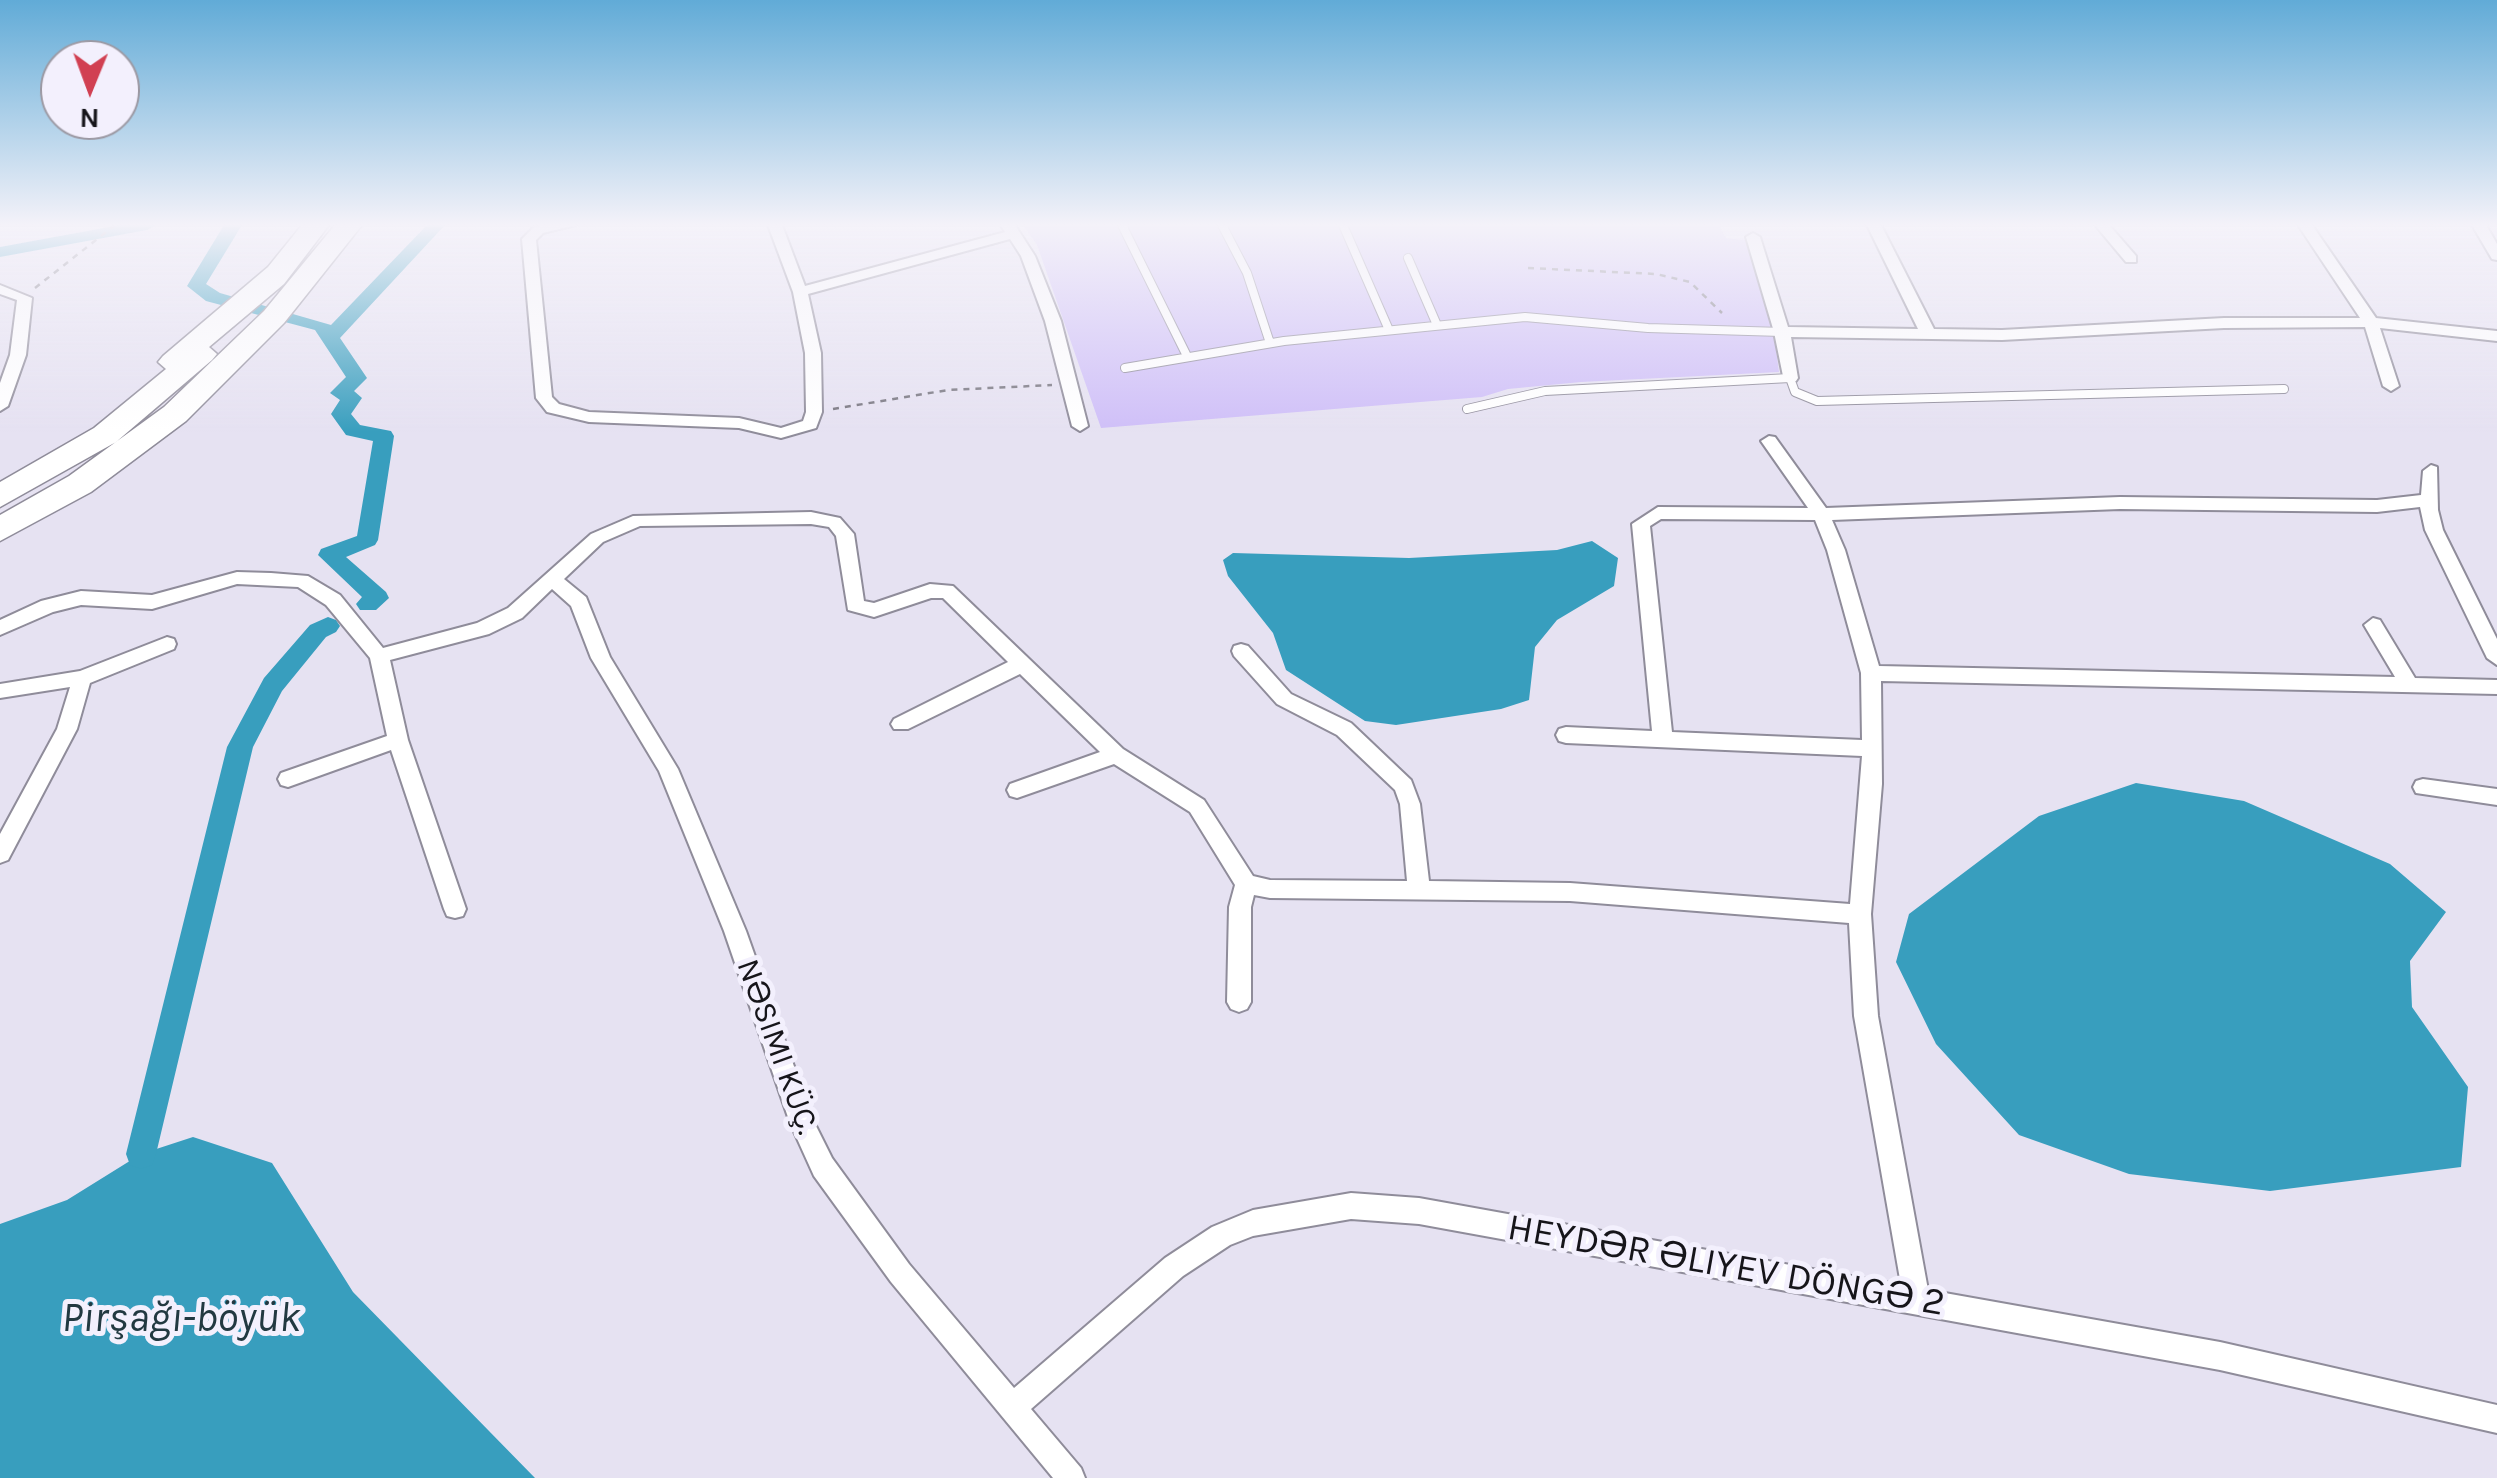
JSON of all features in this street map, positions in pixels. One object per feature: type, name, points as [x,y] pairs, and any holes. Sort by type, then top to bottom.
[{"type":"highway","points":[[0,468],[111,409],[253,294]]},
{"type":"highway","points":[[0,496],[61,463],[150,400],[213,344],[259,294]]},
{"type":"highway","points":[[0,530],[80,484],[175,414],[292,294]]},
{"type":"street","points":[[0,406],[18,355],[24,298],[13,294]]},
{"type":"street","points":[[534,294],[544,398],[553,408],[589,416],[740,423],[780,434],[810,424],[814,412],[813,353],[800,294]]},
{"type":"street","points":[[1041,294],[1054,322],[1080,426]]},
{"type":"street","points":[[1770,294],[1790,378]]},
{"type":"street","points":[[1908,294],[1929,335]]},
{"type":"street","points":[[2352,294],[2371,322],[2391,386]]},
{"type":"street","points":[[1782,332],[1929,335],[2371,322],[2497,336]]},
{"type":"street","points":[[0,358],[18,355]]},
{"type":"street","points":[[1769,441],[1821,514],[1836,550],[1870,673],[1872,748],[1860,914],[1866,1016],[1917,1301]]},
{"type":"street","points":[[2430,471],[2434,530],[2497,658]]},
{"type":"street","points":[[1663,737],[1644,518],[1658,514],[1821,514],[2120,503],[2377,506],[2430,500]]},
{"type":"street","points":[[380,656],[482,630],[515,613],[597,538],[638,520],[834,522],[844,534],[855,604],[862,610],[930,591],[947,591],[1116,755],[1197,806],[1246,884],[1270,889],[1570,892],[1860,914]]},
{"type":"street","points":[[0,628],[48,606],[81,598],[152,602],[237,578],[302,581],[333,600],[380,656],[398,740],[456,909]]},
{"type":"street","name":"NƏSIMI KÜÇ.","points":[[551,578],[579,602],[601,658],[668,768],[736,931],[802,1124],[823,1167],[846,1205],[1071,1478]]},
{"type":"street","points":[[2373,625],[2409,684]]},
{"type":"street","points":[[0,691],[82,678],[167,644]]},
{"type":"street","points":[[1242,651],[1284,699],[1344,730],[1404,786],[1410,804],[1419,892]]},
{"type":"street","points":[[901,724],[1022,664]]},
{"type":"street","points":[[1870,673],[2497,688]]},
{"type":"street","points":[[0,854],[67,729],[82,678]]},
{"type":"street","points":[[1566,735],[1872,748]]},
{"type":"street","points":[[288,779],[398,740]]},
{"type":"street","points":[[1016,790],[1116,755]]},
{"type":"street","points":[[2423,786],[2497,796]]},
{"type":"street","points":[[1239,1002],[1240,907],[1246,884]]},
{"type":"street","name":"HEYDƏR ƏLIYEV DÖNGƏ 2","points":[[1011,1408],[1174,1268],[1221,1236],[1254,1224],[1351,1206],[1419,1211],[2220,1356],[2497,1418]]},
{"type":"lane","points":[[1156,294],[1186,354]]},
{"type":"lane","points":[[1254,294],[1270,342]]},
{"type":"lane","points":[[1373,294],[1389,330]]},
{"type":"lane","points":[[1423,294],[1437,326]]},
{"type":"lane","points":[[1125,368],[1186,354],[1270,342],[1524,316],[1648,328],[1782,332]]},
{"type":"lane","points":[[1467,409],[1545,392],[1790,378],[1796,392],[1818,401],[2284,389]]},
{"type":"path","points":[[24,298],[29,294]]},
{"type":"path","points":[[1704,294],[1720,308],[1732,330]]},
{"type":"path","points":[[814,412],[948,390],[1072,385]]},
{"type":"shaded area","points":[[1054,294],[1763,294],[1773,326],[1779,372],[1581,382],[1508,389],[1482,397],[1101,428]]},
{"type":"water","points":[[1592,541],[1618,558],[1614,586],[1557,620],[1535,647],[1529,700],[1501,709],[1396,725],[1365,721],[1286,670],[1273,633],[1228,576],[1223,560],[1233,553],[1409,558],[1557,550]]},
{"type":"water","points":[[2136,783],[2244,801],[2390,864],[2446,912],[2410,961],[2412,1007],[2468,1087],[2461,1167],[2270,1191],[2129,1174],[2019,1135],[1936,1044],[1896,962],[1909,914],[2039,816]]},
{"type":"water","name":"Pirşağı-böyük","points":[[193,1137],[272,1163],[353,1292],[535,1478],[0,1478],[0,1224],[67,1200],[141,1154]]},
{"type":"waterway","points":[[208,294],[322,326],[357,378],[340,393],[352,398],[341,414],[353,430],[384,436],[367,540],[329,555],[378,598],[368,604]]},
{"type":"waterway","points":[[330,337],[371,294]]},
{"type":"waterway","points":[[141,1154],[240,747],[273,685],[318,631],[328,626]]}]
